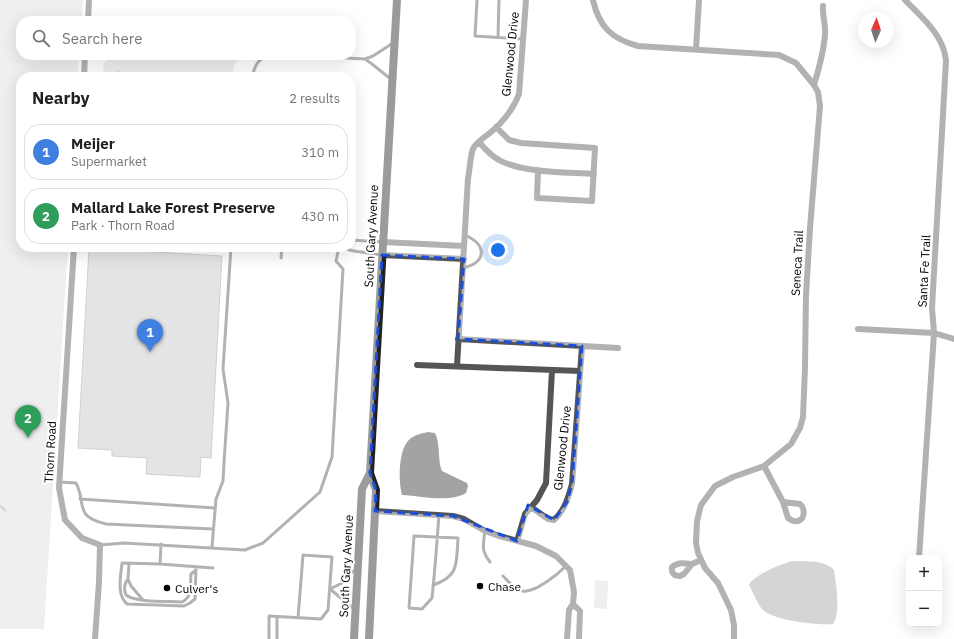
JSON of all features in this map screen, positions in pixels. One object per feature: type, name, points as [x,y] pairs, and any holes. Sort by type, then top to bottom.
[{"type":"main road","name":"South Gary Avenue","points":[[369,639],[376,490],[370,473],[397,0]]},
{"type":"main road","name":"South Gary Avenue","points":[[354,639],[362,489],[370,473]]},
{"type":"street","points":[[88,16],[89,0]]},
{"type":"street","name":"Glenwood Drive","points":[[457,366],[468,178],[473,149],[511,112],[519,94],[526,0]]},
{"type":"street","name":"Seneca Trail","points":[[593,0],[596,13],[604,27],[627,43],[638,46],[779,55],[796,62],[814,84],[818,92],[820,106],[806,295],[803,417],[798,433],[791,444],[764,466],[733,477],[715,486],[705,500],[698,514],[696,531],[698,553],[705,568],[718,583],[731,610],[734,626],[734,639]]},
{"type":"street","points":[[696,49],[699,0]]},
{"type":"street","name":"Santa Fe Trail","points":[[905,0],[940,38],[946,56],[932,308],[934,333],[919,555]]},
{"type":"street","points":[[814,84],[824,45],[825,33],[822,14],[823,6]]},
{"type":"street","points":[[84,72],[86,60]]},
{"type":"street","points":[[496,127],[509,140],[521,143],[595,148],[592,201],[537,198],[538,170]]},
{"type":"street","points":[[479,142],[489,153],[507,164],[538,170],[594,174]]},
{"type":"street","points":[[383,242],[464,246]]},
{"type":"street","name":"Thorn Road","points":[[74,252],[59,482],[60,499],[64,520],[82,538],[100,544]]},
{"type":"street","points":[[382,255],[464,259]]},
{"type":"street","points":[[858,329],[934,333],[954,339]]},
{"type":"street","points":[[458,339],[618,348]]},
{"type":"street","name":"Glenwood Drive","points":[[531,507],[548,519],[554,520],[560,514],[567,502],[572,484],[582,346]]},
{"type":"street","points":[[417,365],[580,371]]},
{"type":"street","name":"Glenwood Drive","points":[[517,541],[526,514],[537,500],[546,483],[552,370]]},
{"type":"street","points":[[764,466],[783,502]]},
{"type":"street","points":[[375,511],[439,514],[464,518],[485,531],[536,546],[556,556],[570,570],[574,592],[573,604],[569,610],[567,639]]},
{"type":"street","points":[[95,639],[100,544]]},
{"type":"street","points":[[692,564],[701,560]]},
{"type":"street","points":[[573,604],[580,611],[579,639]]},
{"type":"lane","points":[[477,0],[475,36],[523,39]]},
{"type":"lane","points":[[498,37],[499,0]]},
{"type":"lane","points":[[356,59],[365,59],[373,56],[394,42]]},
{"type":"lane","points":[[365,59],[392,80]]},
{"type":"lane","points":[[253,72],[255,65],[260,60]]},
{"type":"lane","points":[[463,268],[478,262],[482,256],[482,250],[479,245],[473,239],[465,235]]},
{"type":"lane","points":[[356,240],[383,242]]},
{"type":"lane","points":[[212,547],[216,499],[223,481],[227,392],[223,369],[231,252]]},
{"type":"lane","points":[[281,258],[282,252]]},
{"type":"lane","points":[[100,544],[161,544],[245,550],[263,543],[320,492],[332,458],[343,269],[336,261],[337,252]]},
{"type":"lane","points":[[354,252],[382,255]]},
{"type":"lane","points":[[59,482],[76,484],[81,507],[87,516],[95,521],[106,524],[213,529]]},
{"type":"lane","points":[[80,499],[215,508]]},
{"type":"lane","points":[[434,585],[445,581],[456,569],[458,538],[437,537],[414,536],[410,608],[422,609],[432,598],[434,585],[437,537],[439,514]]},
{"type":"lane","points":[[485,531],[483,548],[484,554],[490,562]]},
{"type":"lane","points":[[160,564],[161,544]]},
{"type":"lane","points":[[269,639],[269,616],[277,617],[298,618],[321,619],[328,610],[332,557],[303,555],[298,618]]},
{"type":"lane","points":[[196,569],[195,599],[184,606],[127,604],[120,595],[122,563],[160,564],[196,569],[213,568]]},
{"type":"lane","points":[[129,563],[128,579],[125,587],[126,595],[132,599],[143,600],[182,602],[187,600],[191,588],[191,574],[196,569]]},
{"type":"lane","points":[[503,576],[515,588],[524,592],[537,588],[566,566]]},
{"type":"lane","points":[[330,589],[344,582],[352,572],[357,570]]},
{"type":"lane","points":[[128,579],[131,586],[143,600]]},
{"type":"lane","points":[[330,589],[356,610]]},
{"type":"lane","points":[[276,639],[277,617]]},
{"type":"highlighted area","points":[[382,255],[464,259],[458,339],[582,346],[572,484],[567,502],[554,520],[528,505],[517,541],[453,516],[375,511],[376,490],[370,473]]},
{"type":"shaded area","points":[[0,0],[83,0],[82,16],[16,16],[16,60],[79,60],[78,72],[16,72],[16,252],[68,252],[44,629],[0,629]]},
{"type":"shaded area","points":[[107,60],[238,60],[234,66],[233,72],[104,72],[103,64]]},
{"type":"shaded area","points":[[428,432],[435,433],[437,438],[442,471],[467,483],[468,486],[466,493],[452,498],[402,495],[400,481],[401,456],[407,442],[411,438]]},
{"type":"shaded area","points":[[792,561],[809,561],[825,564],[834,570],[837,590],[837,613],[833,624],[807,623],[776,617],[768,614],[759,605],[749,585],[751,581],[768,570]]},
{"type":"shaded area","points":[[595,580],[608,581],[607,609],[594,608]]},
{"type":"building","points":[[89,252],[156,252],[222,256],[211,458],[201,457],[200,477],[146,474],[147,458],[112,456],[112,450],[78,448]]},
{"type":"waterway","points":[[0,506],[5,510]]},
{"type":"place","name":"Meijer","points":[[150,352]]},
{"type":"place","name":"Mallard Lake Forest Preserve","points":[[28,438]]},
{"type":"place","name":"Chase","points":[[480,586]]},
{"type":"place","name":"Culver's","points":[[167,588]]}]
